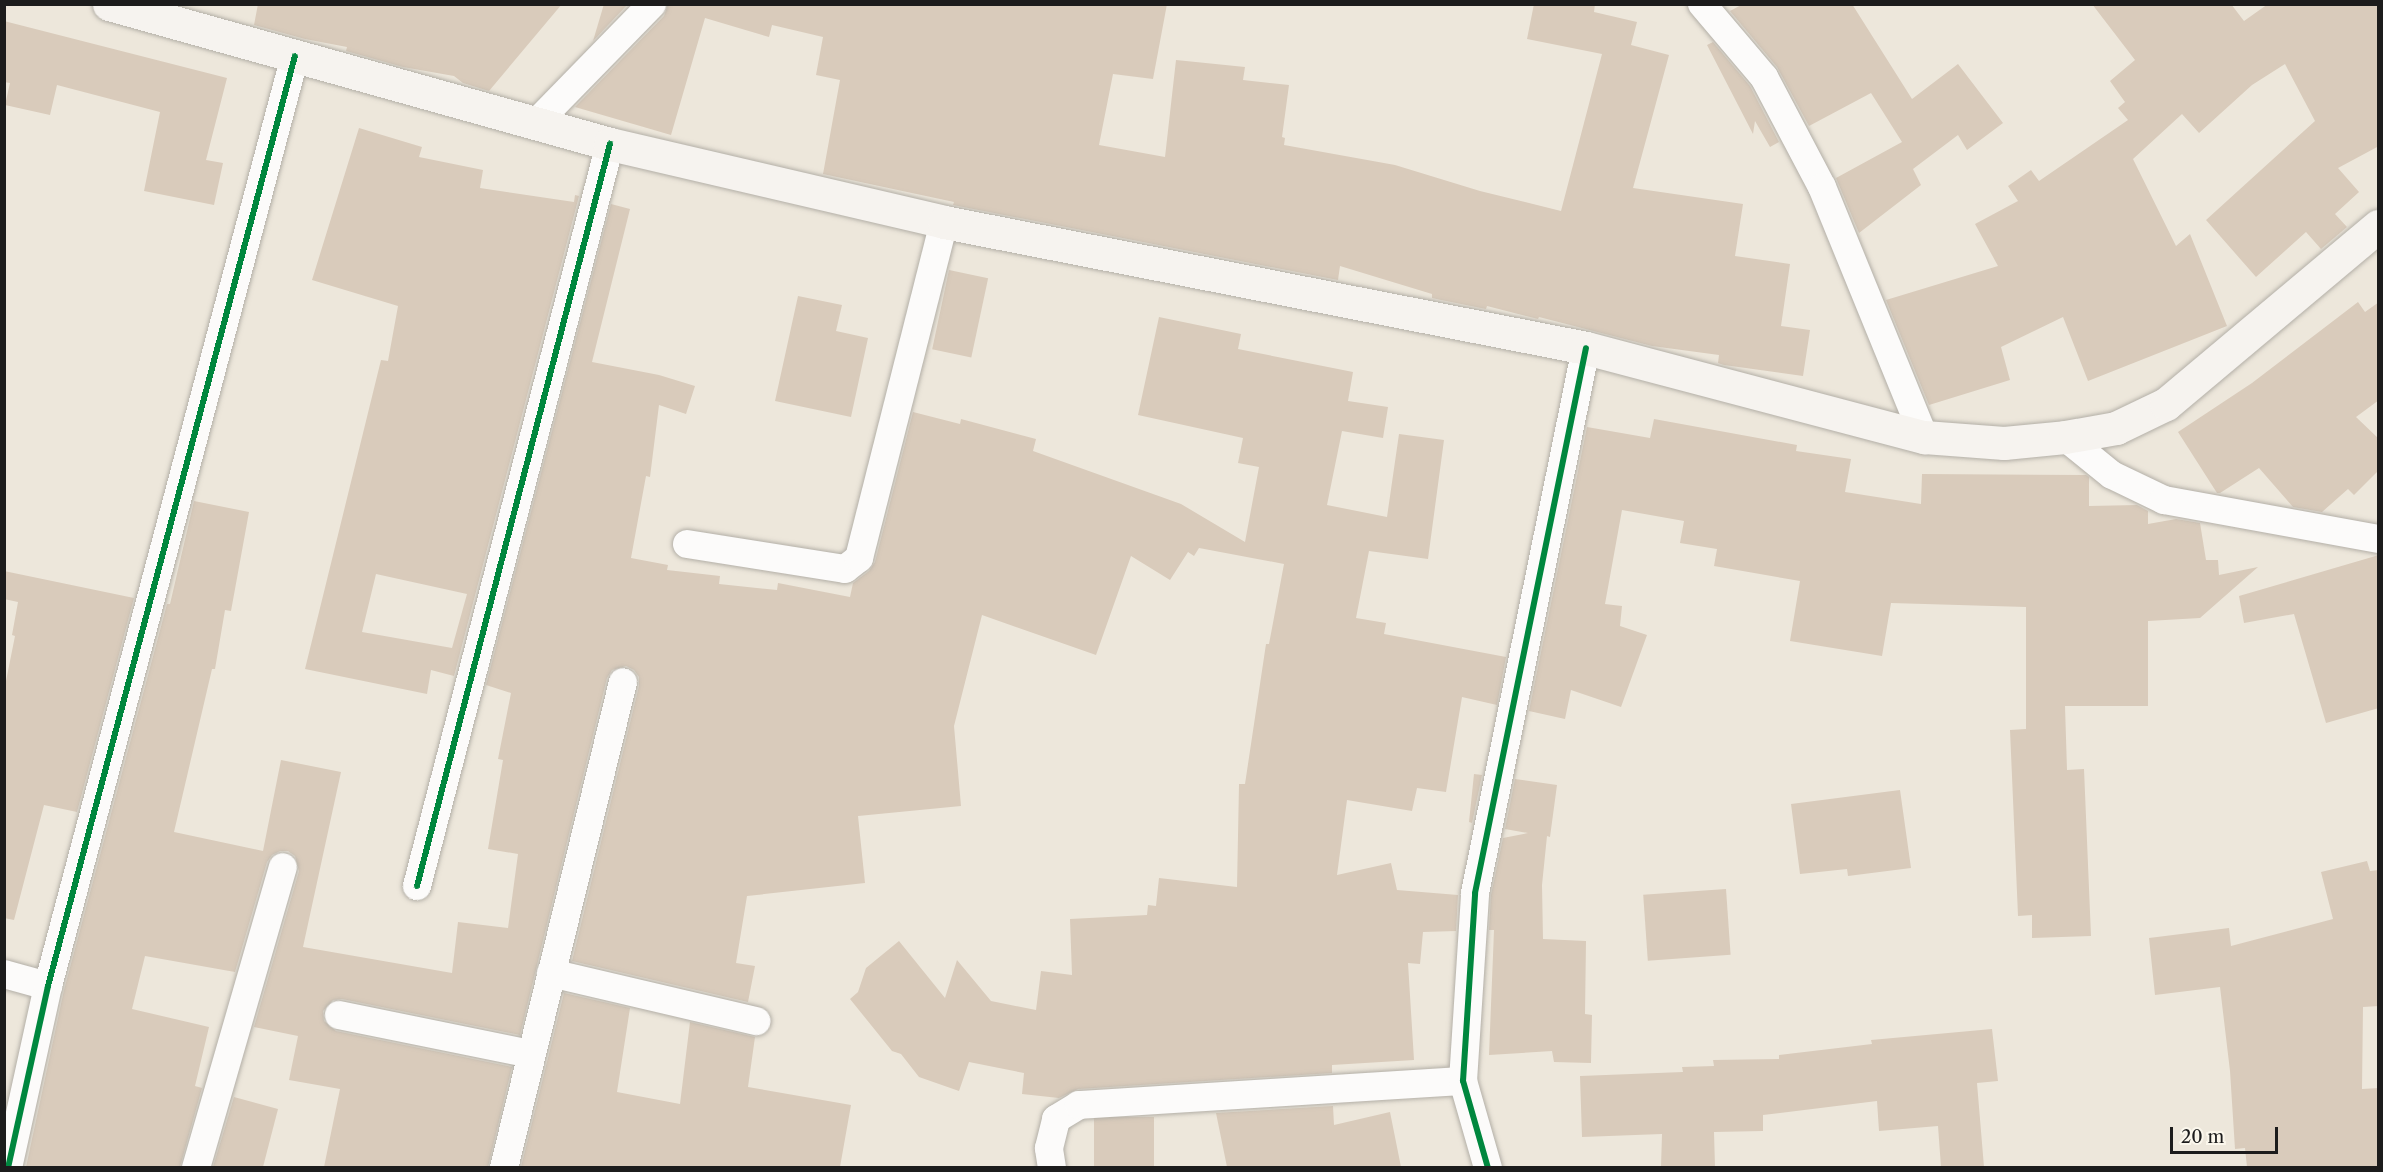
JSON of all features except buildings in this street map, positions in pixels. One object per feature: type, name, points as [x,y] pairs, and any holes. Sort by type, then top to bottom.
[{"type":"main road","points":[[109,4],[610,144],[944,222],[1586,348],[1924,437],[2004,443],[2065,437],[2116,428],[2166,404],[2379,226]]},
{"type":"street","points":[[536,123],[652,4]]},
{"type":"street","points":[[1702,4],[1764,77],[1822,187],[1924,437]]},
{"type":"street","points":[[8,1167],[48,986],[295,56]]},
{"type":"street","points":[[417,886],[610,144]]},
{"type":"street","points":[[687,544],[845,569],[859,558],[944,222]]},
{"type":"street","points":[[1488,1167],[1463,1081],[1475,893],[1586,348]]},
{"type":"street","points":[[2065,437],[2112,475],[2164,501],[2379,538]]},
{"type":"street","points":[[504,1167],[623,682]]},
{"type":"street","points":[[196,1167],[283,867]]},
{"type":"street","points":[[4,974],[48,986]]},
{"type":"street","points":[[551,974],[756,1021]]},
{"type":"street","points":[[339,1015],[531,1054]]},
{"type":"street","points":[[1052,1167],[1048,1148],[1056,1119],[1078,1105],[1463,1081]]},
{"type":"cycle path","points":[[8,1168],[48,986],[295,56]]},
{"type":"cycle path","points":[[417,886],[610,144]]},
{"type":"cycle path","points":[[1488,1168],[1463,1081],[1475,893],[1586,348]]}]
